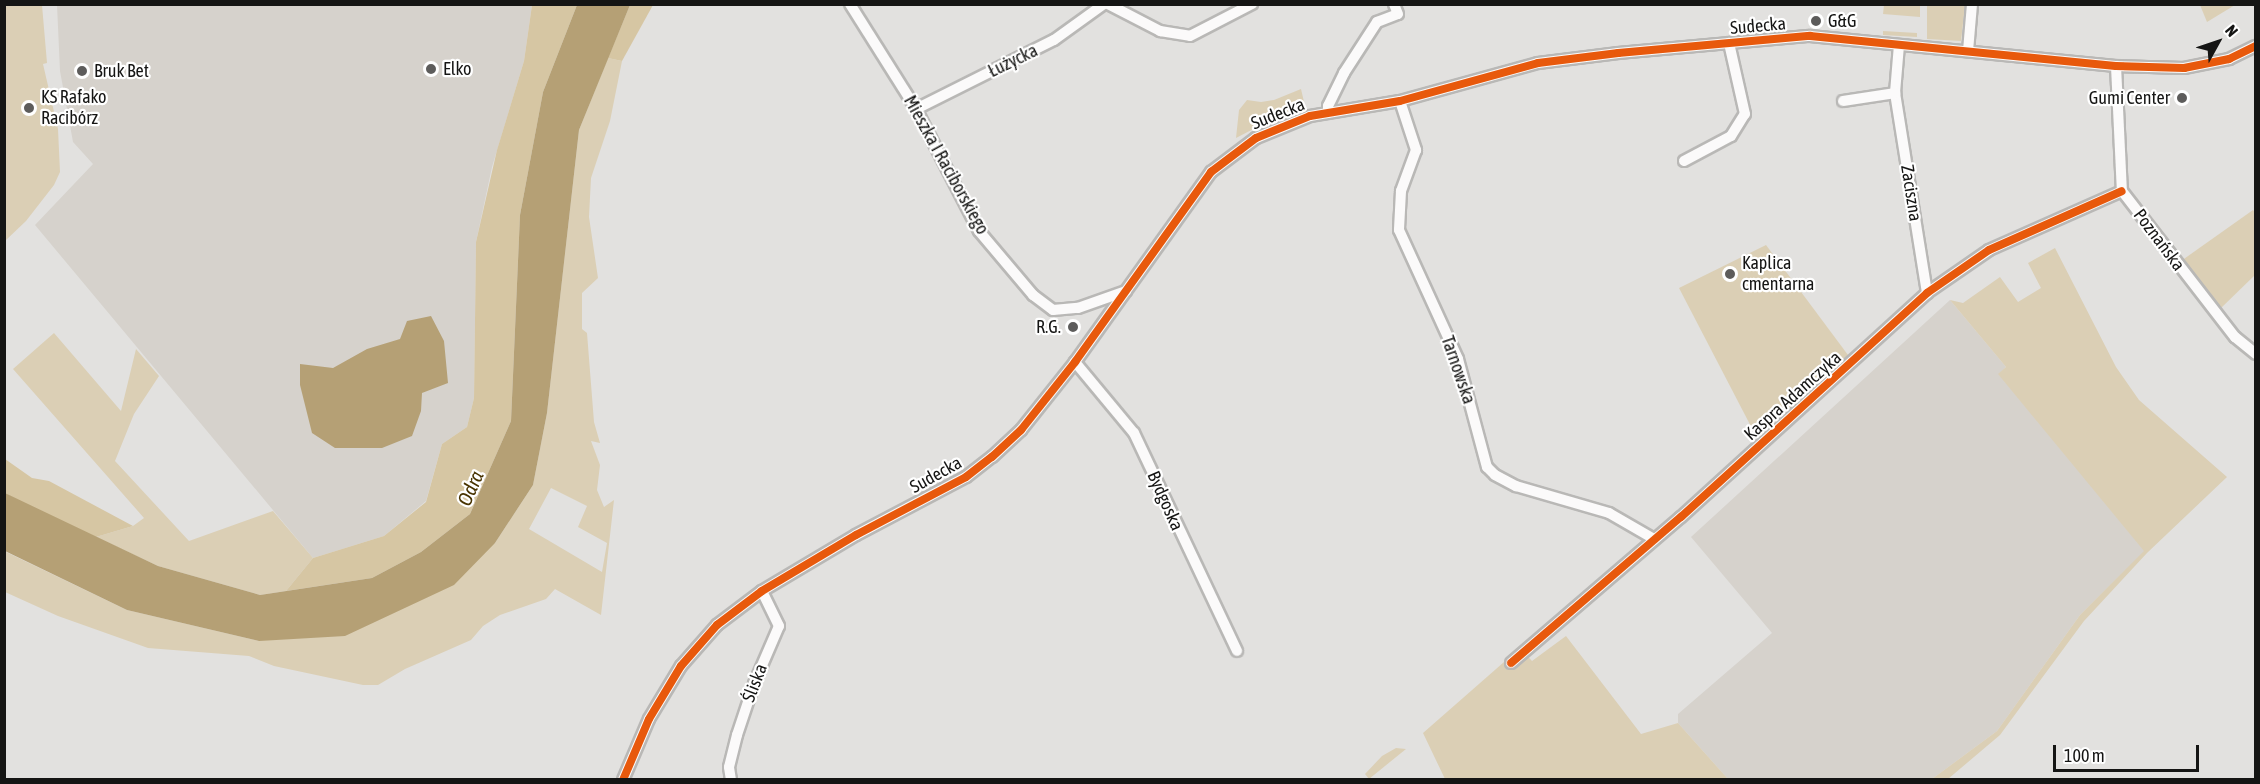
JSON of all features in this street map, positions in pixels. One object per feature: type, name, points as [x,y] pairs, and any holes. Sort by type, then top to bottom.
[{"type":"street","name":"Mieszka I Raciborskiego","points":[[850,4],[916,109],[979,231],[1033,295],[1053,310],[1078,308],[1127,291]]},
{"type":"street","name":"Łużycka","points":[[916,109],[1054,40],[1106,4],[1160,31],[1190,36],[1252,4]]},
{"type":"street","points":[[1328,112],[1328,106],[1344,74],[1377,22],[1398,14],[1394,4]]},
{"type":"street","points":[[1968,51],[1972,4]]},
{"type":"street","name":"Sudecka","points":[[623,780],[649,719],[681,666],[717,625],[762,591],[856,535],[966,477],[992,458],[1021,430],[1075,362],[1210,172],[1256,138],[1310,116],[1400,101],[1538,63],[1729,43],[1810,36],[2115,66],[2184,68],[2229,59],[2256,46]]},
{"type":"street","points":[[1684,161],[1731,136],[1744,114],[1729,43]]},
{"type":"street","name":"Zaciszna","points":[[1899,45],[1895,93],[1928,293]]},
{"type":"street","name":"Poznańska","points":[[2115,66],[2122,191],[2235,337],[2256,354]]},
{"type":"street","points":[[1843,101],[1895,93]]},
{"type":"street","name":"Tarnowska","points":[[1400,101],[1416,150],[1401,191],[1399,230],[1458,358],[1487,467],[1516,486],[1609,513],[1654,540]]},
{"type":"street","name":"Kaspra Adamczyka","points":[[1511,663],[1654,540],[1928,293],[1989,250],[2122,191]]},
{"type":"street","name":"Bydgoska","points":[[1075,362],[1134,433],[1237,651]]},
{"type":"street","name":"Śliska","points":[[730,780],[729,767],[737,735],[754,684],[779,626],[762,591]]},
{"type":"shaded area","name":"KS Rafako Racibórz","points":[[5,4],[42,5],[47,63],[43,64],[58,129],[60,172],[54,185],[26,221],[5,241]]},
{"type":"shaded area","points":[[57,5],[532,5],[524,61],[492,167],[476,242],[474,398],[467,427],[442,444],[426,501],[384,536],[313,558],[35,225],[93,164],[73,142],[60,71]]},
{"type":"shaded area","points":[[532,5],[577,5],[543,92],[520,215],[511,421],[470,514],[421,552],[372,578],[286,591],[313,558],[384,536],[426,502],[442,444],[467,427],[474,398],[476,242],[497,150],[524,61]]},
{"type":"shaded area","points":[[577,5],[630,5],[579,130],[547,413],[533,485],[495,543],[454,585],[345,636],[259,641],[127,610],[5,551],[5,493],[158,566],[260,595],[372,578],[421,552],[470,514],[511,421],[520,215],[543,92]]},
{"type":"shaded area","points":[[630,5],[653,5],[622,61],[608,58]]},
{"type":"shaded area","points":[[1884,5],[1920,5],[1920,17],[1883,14]]},
{"type":"shaded area","points":[[1927,5],[1965,5],[1961,41],[1927,39]]},
{"type":"shaded area","points":[[2200,5],[2235,5],[2207,22]]},
{"type":"shaded area","points":[[1883,31],[1917,33],[1917,37],[1883,35]]},
{"type":"shaded area","points":[[608,58],[622,61],[610,121],[591,178],[589,217],[598,278],[582,293],[582,329],[587,333],[594,422],[600,443],[591,441],[600,465],[597,490],[604,507],[614,500],[601,615],[555,589],[546,599],[500,615],[483,626],[471,640],[405,669],[378,685],[363,685],[274,666],[249,656],[148,648],[58,616],[5,592],[4,551],[127,610],[259,641],[495,543],[533,485],[547,413],[579,130]],"holes":[[[551,488],[587,506],[578,527],[607,543],[602,572],[529,529]]]},
{"type":"shaded area","points":[[1301,89],[1305,106],[1286,112],[1236,138],[1239,110],[1247,100],[1261,102],[1274,100]]},
{"type":"shaded area","points":[[2253,210],[2255,212],[2255,275],[2220,309],[2181,261]]},
{"type":"shaded area","points":[[1766,245],[1848,355],[1757,438],[1679,288]]},
{"type":"shaded area","points":[[2055,248],[2116,367],[2139,400],[2227,477],[2147,553],[2084,621],[2000,735],[1948,779],[1932,779],[1997,731],[2080,615],[2144,551],[1998,374],[2006,367],[1950,300],[1963,303],[2000,277],[2018,302],[2041,288],[2028,263]]},
{"type":"shaded area","points":[[1950,300],[2006,367],[1999,374],[2145,551],[2080,615],[1997,731],[1932,779],[1728,779],[1678,723],[1678,714],[1772,633],[1691,537]]},
{"type":"shaded area","points":[[431,316],[444,341],[448,383],[422,393],[421,411],[412,436],[382,448],[335,448],[312,433],[300,385],[300,364],[333,368],[367,349],[400,339],[407,321]]},
{"type":"shaded area","points":[[54,333],[121,411],[136,349],[159,376],[134,414],[115,461],[189,541],[273,511],[313,558],[286,591],[260,595],[158,566],[96,537],[133,526],[144,518],[13,369]]},
{"type":"shaded area","points":[[5,459],[32,478],[49,481],[133,526],[96,537],[19,501],[5,493]]},
{"type":"shaded area","points":[[1566,636],[1641,734],[1678,723],[1728,779],[1445,779],[1423,733],[1520,648],[1532,661]]},
{"type":"shaded area","points":[[1396,748],[1406,749],[1369,779],[1365,774],[1382,756]]},
{"type":"cycle path","points":[[623,780],[649,719],[681,666],[717,625],[762,591],[856,535],[966,477],[992,457],[1021,430],[1075,362],[1211,172],[1256,138],[1310,116],[1400,101],[1538,63],[1618,53],[1810,36],[2116,66],[2184,68],[2229,59],[2256,46]]},
{"type":"cycle path","points":[[1511,663],[1681,517],[1927,293],[1989,250],[2122,191]]},
{"type":"place","name":"G&G","points":[[1816,21]]},
{"type":"place","name":"Elko","points":[[431,69]]},
{"type":"place","name":"Bruk Bet","points":[[82,71]]},
{"type":"place","name":"Gumi Center","points":[[2182,98]]},
{"type":"place","name":"KS Rafako Racibórz","points":[[29,108]]},
{"type":"place","name":"Kaplica cmentarna","points":[[1730,274]]},
{"type":"place","name":"R.G.","points":[[1073,327]]},
{"type":"water label","name":"Odra","points":[[470,488]]}]
